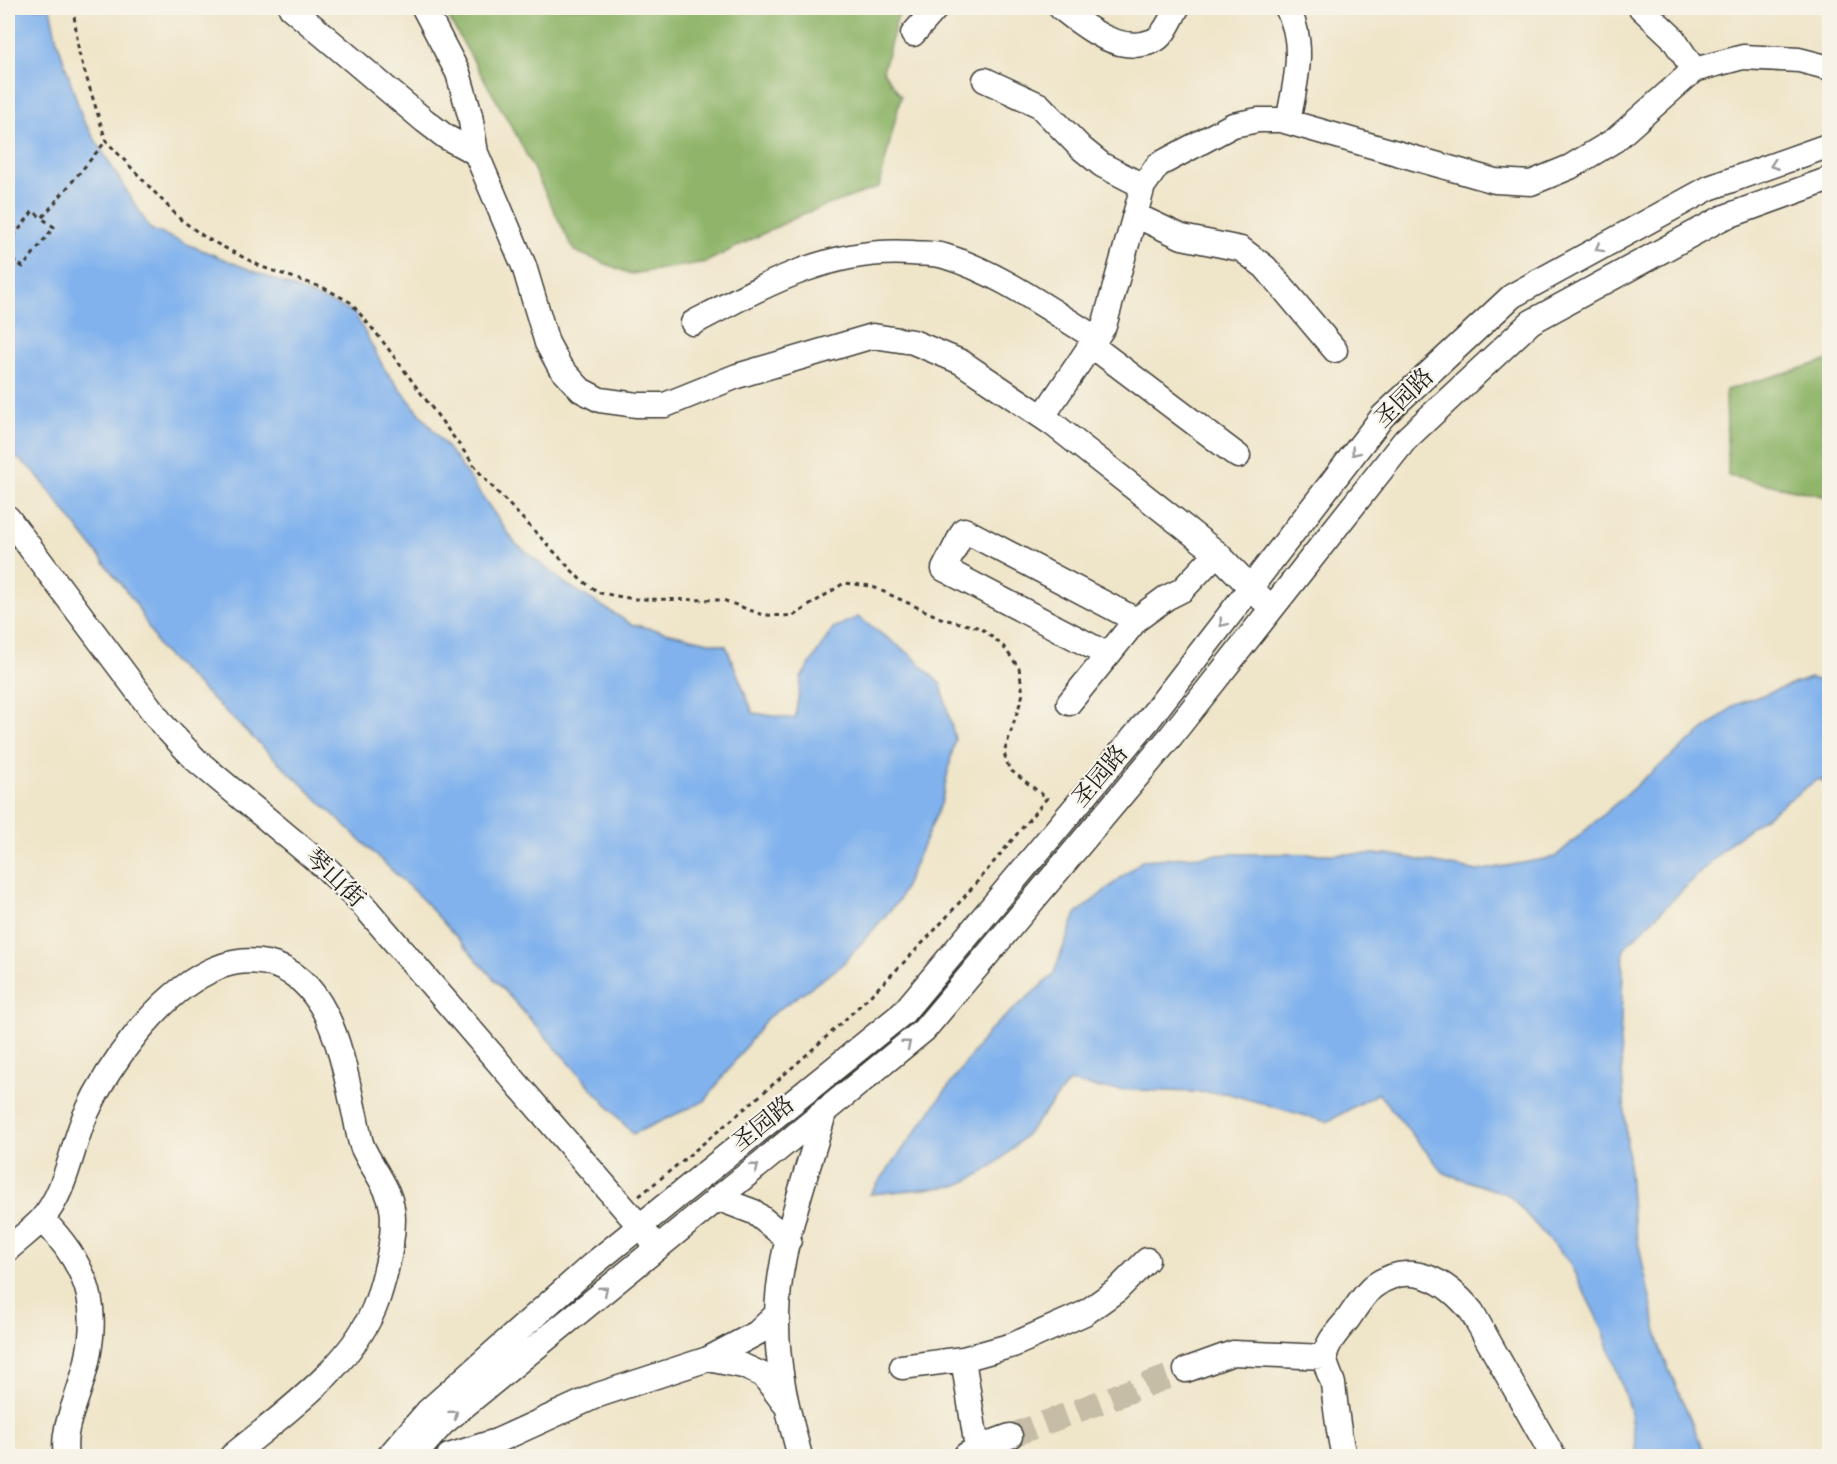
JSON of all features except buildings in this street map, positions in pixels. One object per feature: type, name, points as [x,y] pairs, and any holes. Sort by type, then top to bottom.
[{"type":"street","points":[[291,8],[425,121],[446,137],[476,153]]},
{"type":"street","points":[[424,8],[458,73],[470,115],[476,153],[524,266],[548,343],[561,367],[581,390],[600,400],[637,405],[666,405],[737,376],[873,336],[913,342],[961,362],[1043,416],[1217,553],[1272,608]]},
{"type":"street","points":[[913,34],[936,8]]},
{"type":"street","points":[[1060,8],[1114,42],[1134,44],[1154,40],[1165,29],[1177,8]]},
{"type":"street","points":[[1287,8],[1297,37],[1299,62],[1288,122]]},
{"type":"street","points":[[1641,8],[1672,37],[1694,70]]},
{"type":"street","points":[[1043,416],[1104,326],[1112,304],[1143,186],[1158,165],[1233,125],[1258,120],[1288,122],[1495,181],[1532,183],[1570,167],[1615,140],[1694,70],[1743,57],[1799,60],[1830,68]]},
{"type":"street","points":[[985,80],[1039,105],[1102,165],[1143,186]]},
{"type":"street","name":"圣园路","points":[[389,1456],[428,1411],[592,1265],[631,1218],[903,1012],[1149,719],[1383,416],[1512,296],[1709,188],[1830,145]]},
{"type":"street","name":"圣园路","points":[[414,1456],[442,1424],[924,1030],[1172,736],[1406,440],[1531,322],[1722,218],[1830,178]]},
{"type":"street","points":[[1135,215],[1182,237],[1241,249],[1266,267],[1335,350]]},
{"type":"street","points":[[693,323],[779,278],[827,261],[884,251],[942,256],[993,277],[1094,342],[1238,456]]},
{"type":"street","name":"琴山街","points":[[8,518],[163,725],[196,760],[328,870],[357,898],[657,1246]]},
{"type":"street","points":[[1108,655],[944,569],[964,530],[1136,620]]},
{"type":"street","points":[[1069,703],[1136,620],[1166,598],[1182,590],[1217,553]]},
{"type":"street","points":[[8,1249],[42,1218],[53,1202],[85,1116],[107,1075],[159,1009],[182,989],[206,973],[231,962],[256,961],[277,966],[294,974],[324,1009],[334,1033],[362,1145],[392,1198],[390,1253],[377,1300],[358,1339],[305,1396],[232,1456]]},
{"type":"street","points":[[800,1456],[786,1405],[778,1348],[777,1314],[789,1240],[825,1110]]},
{"type":"street","points":[[717,1198],[754,1212],[789,1240]]},
{"type":"street","points":[[42,1218],[64,1241],[79,1264],[91,1300],[93,1322],[90,1345],[84,1376],[65,1435],[66,1456]]},
{"type":"street","points":[[902,1367],[963,1359],[1013,1345],[1085,1313],[1117,1290],[1147,1260]]},
{"type":"street","points":[[1344,1456],[1334,1408],[1332,1383],[1325,1357],[1331,1339],[1372,1287],[1394,1275],[1414,1274],[1436,1280],[1455,1292],[1472,1312],[1553,1456]]},
{"type":"street","points":[[449,1456],[497,1441],[598,1395],[708,1359],[757,1333],[777,1314]]},
{"type":"street","points":[[1186,1370],[1233,1353],[1325,1357]]},
{"type":"street","points":[[708,1359],[742,1366],[763,1376],[786,1405]]},
{"type":"street","points":[[963,1359],[970,1452],[1010,1436]]},
{"type":"path","points":[[73,8],[79,53],[106,141],[180,219],[206,238],[262,267],[324,288],[350,302],[381,339],[483,477],[581,580],[600,592],[634,599],[723,600],[763,615],[793,616],[844,583],[871,586],[943,619],[981,628],[1003,646],[1019,668],[1023,694],[1004,753],[1009,770],[1047,798],[932,933],[831,1032],[738,1115],[631,1218]]},
{"type":"path","points":[[42,218],[106,141]]},
{"type":"path","points":[[8,244],[33,211],[54,227],[23,267],[8,255]]},
{"type":"path","points":[[8,265],[12,260]]},
{"type":"green space","points":[[443,8],[900,8],[883,71],[901,96],[879,187],[803,214],[706,262],[631,274],[574,251],[517,136]]},
{"type":"green space","points":[[1829,360],[1829,497],[1728,476],[1726,390]]},
{"type":"water","points":[[8,8],[50,8],[56,37],[83,120],[150,229],[354,312],[385,370],[454,456],[515,543],[566,584],[631,624],[726,646],[753,713],[795,719],[801,678],[833,628],[858,617],[911,655],[941,685],[955,739],[941,804],[899,900],[841,966],[767,1018],[705,1101],[633,1134],[424,901],[160,649],[136,604],[34,471],[8,451]]},
{"type":"water","points":[[1810,678],[1829,683],[1829,784],[1818,779],[1733,840],[1624,948],[1620,1043],[1632,1213],[1661,1351],[1706,1456],[1640,1456],[1636,1451],[1629,1408],[1603,1330],[1569,1262],[1509,1195],[1444,1173],[1378,1093],[1327,1122],[1226,1093],[1105,1089],[1069,1082],[1019,1142],[990,1168],[973,1178],[955,1186],[870,1194],[989,1031],[1053,975],[1076,914],[1143,860],[1230,854],[1388,854],[1478,871],[1555,857],[1647,776],[1735,705]]},
{"type":"tunnel","points":[[1010,1436],[1186,1370]]}]
